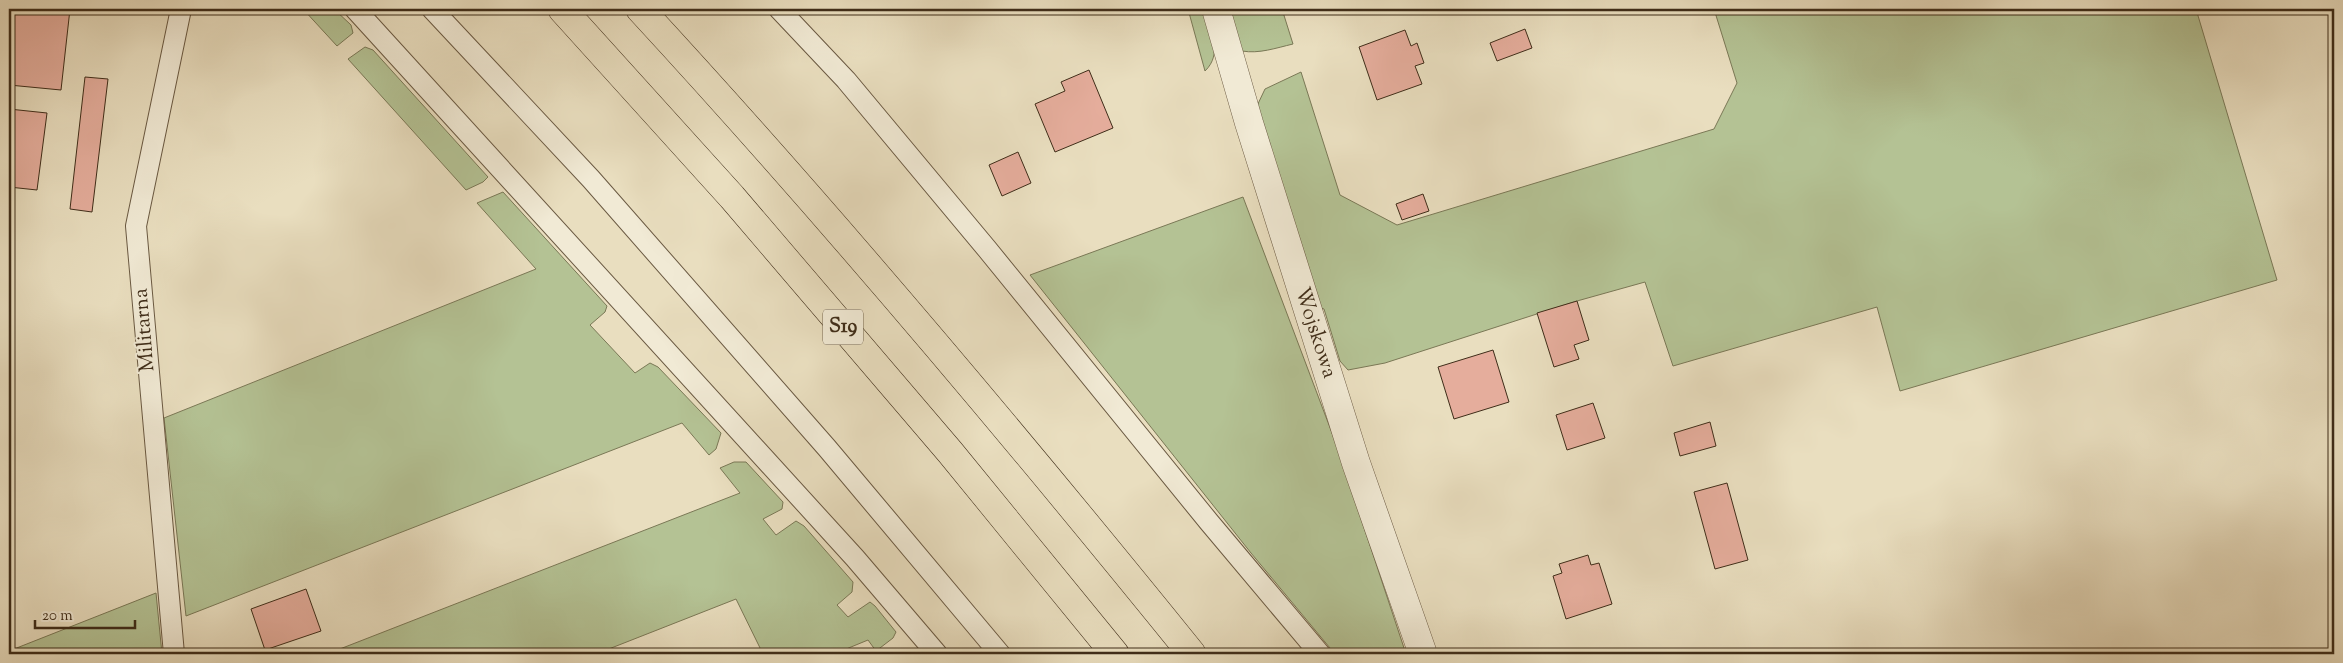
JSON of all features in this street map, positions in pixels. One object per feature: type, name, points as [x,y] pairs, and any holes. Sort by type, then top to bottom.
[{"type":"highway","name":"S19","points":[[562,9],[751,219],[950,452],[1115,654]]},
{"type":"highway","points":[[640,9],[762,141],[973,386],[1192,654]]},
{"type":"street","name":"Wojskowa","points":[[1216,9],[1249,123],[1356,463],[1422,654]]},
{"type":"lane","name":"Militarna","points":[[174,654],[136,226],[181,9]]},
{"type":"lane","points":[[355,9],[849,551],[937,654]]},
{"type":"lane","points":[[432,9],[591,178],[827,448],[1000,654]]},
{"type":"lane","points":[[780,9],[846,80],[1209,522],[1320,654]]},
{"type":"green space","points":[[303,9],[334,9],[351,25],[353,33],[337,46]]},
{"type":"green space","points":[[1188,9],[1205,9],[1212,33],[1214,42],[1213,57],[1205,71]]},
{"type":"green space","points":[[1226,9],[1282,9],[1293,44],[1261,51],[1242,51]]},
{"type":"green space","points":[[1714,9],[2196,9],[2277,280],[1900,391],[1877,307],[1673,366],[1645,282],[1577,301],[1385,363],[1348,370],[1340,361],[1324,309],[1318,307],[1256,108],[1265,89],[1301,72],[1340,195],[1397,225],[1714,129],[1737,83]]},
{"type":"green space","points":[[365,47],[373,50],[488,177],[483,182],[466,190],[348,59]]},
{"type":"green space","points":[[503,192],[607,306],[605,312],[590,325],[635,373],[650,363],[658,367],[721,433],[716,449],[709,455],[682,423],[186,616],[164,418],[536,269],[477,203]]},
{"type":"green space","points":[[1243,197],[1338,449],[1406,654],[1335,654],[1251,553],[1030,275]]},
{"type":"green space","points":[[734,462],[746,462],[783,502],[782,509],[763,519],[776,535],[796,521],[804,526],[853,582],[852,592],[837,605],[848,617],[870,602],[896,632],[893,638],[876,651],[868,640],[834,654],[763,654],[736,599],[596,654],[327,654],[740,493],[720,468]]},
{"type":"green space","points":[[156,593],[162,654],[9,654],[9,651]]},
{"type":"building","points":[[9,9],[70,9],[61,90],[9,85]]},
{"type":"building","points":[[100,9],[131,9],[131,12]]},
{"type":"building","points":[[1525,29],[1532,48],[1497,61],[1490,43]]},
{"type":"building","points":[[1405,30],[1411,46],[1417,43],[1424,63],[1415,66],[1422,84],[1377,100],[1359,47]]},
{"type":"building","points":[[1089,70],[1113,128],[1055,152],[1035,104],[1065,91],[1061,82]]},
{"type":"building","points":[[85,77],[108,79],[92,212],[70,209]]},
{"type":"building","points":[[9,109],[47,113],[37,190],[9,187]]},
{"type":"building","points":[[1018,152],[1031,183],[1002,196],[989,165]]},
{"type":"building","points":[[1423,194],[1429,211],[1402,220],[1396,204]]},
{"type":"building","points":[[1577,301],[1589,340],[1574,345],[1579,359],[1554,367],[1537,313]]},
{"type":"building","points":[[1493,350],[1509,402],[1454,419],[1438,367]]},
{"type":"building","points":[[1593,403],[1605,438],[1567,450],[1556,415]]},
{"type":"building","points":[[1710,422],[1716,446],[1680,456],[1674,433]]},
{"type":"building","points":[[1727,483],[1748,560],[1715,569],[1694,492]]},
{"type":"building","points":[[1588,555],[1591,565],[1599,563],[1612,604],[1566,619],[1553,576],[1562,573],[1559,564]]},
{"type":"building","points":[[306,589],[321,631],[265,650],[251,609]]}]
